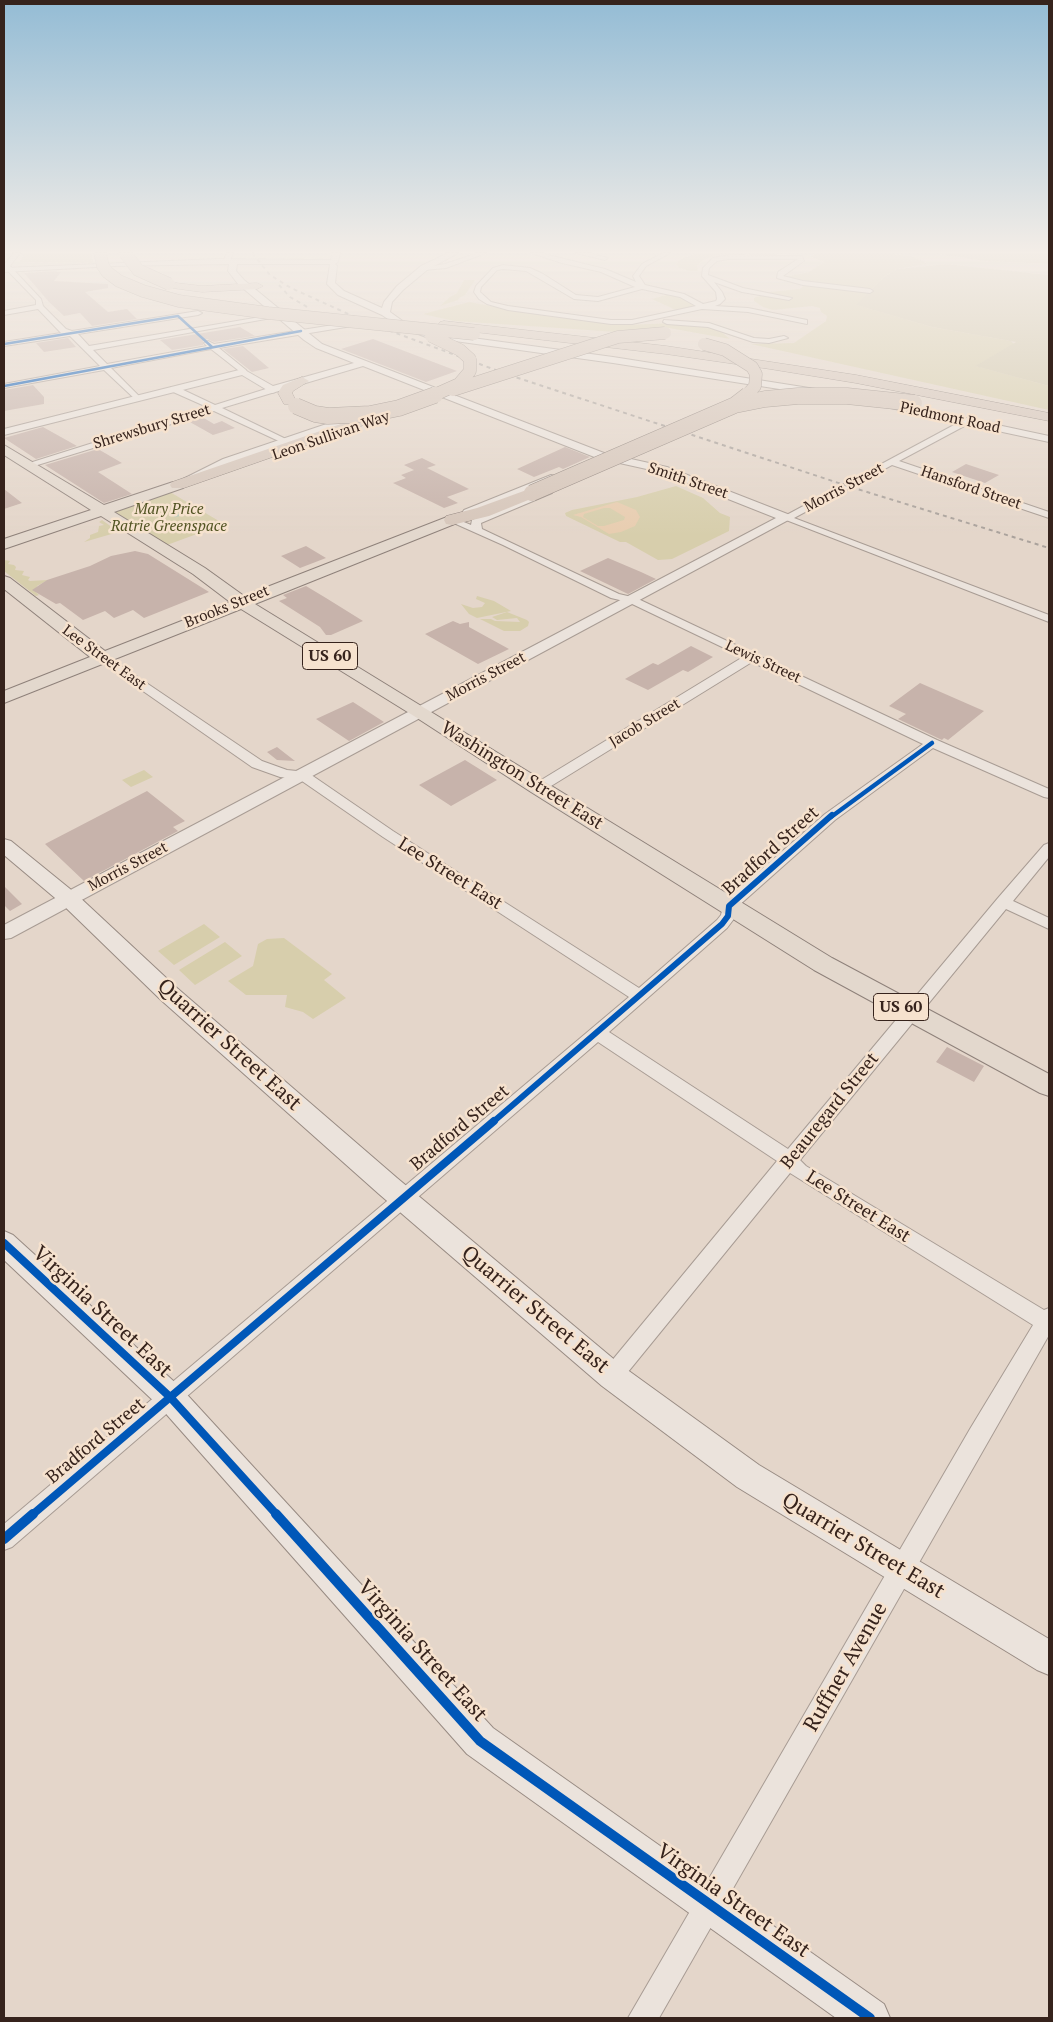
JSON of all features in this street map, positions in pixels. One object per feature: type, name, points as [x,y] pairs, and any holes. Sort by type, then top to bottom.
[{"type":"highway","points":[[178,485],[399,408],[458,384],[466,377],[471,364],[466,354],[456,347]]},
{"type":"highway","points":[[432,393],[584,347]]},
{"type":"highway","points":[[601,347],[769,370],[855,384],[1049,426]]},
{"type":"highway","points":[[643,347],[770,365],[1049,417]]},
{"type":"highway","points":[[716,347],[740,358],[752,367],[756,374],[755,386],[751,392],[735,405]]},
{"type":"highway","points":[[751,347],[1002,404],[1024,412]]},
{"type":"highway","points":[[293,404],[285,393],[288,388],[302,381]]},
{"type":"highway","points":[[272,390],[293,404],[315,414],[342,416],[370,414],[399,408]]},
{"type":"highway","points":[[452,520],[479,521],[532,493],[735,405],[765,399],[798,396],[847,396],[914,403],[1049,426]]},
{"type":"main road","name":"Washington Street East","points":[[4,449],[198,571],[241,602],[421,712],[538,788],[648,854],[823,964],[1049,1086]]},
{"type":"main road","name":"Leon Sullivan Way","points":[[4,544],[178,485]]},
{"type":"main road","name":"Brooks Street","points":[[4,697],[101,657],[452,520]]},
{"type":"main road","name":"Lee Street East","points":[[4,581],[101,657]]},
{"type":"main road","name":"Quarrier Street East","points":[[4,845],[68,898],[170,994],[402,1197],[612,1376],[748,1476],[902,1571],[1049,1658]]},
{"type":"main road","name":"Virginia Street East","points":[[4,1243],[170,1397],[480,1741],[870,2018]]},
{"type":"street","points":[[86,349],[95,347]]},
{"type":"street","points":[[4,386],[210,347]]},
{"type":"street","points":[[212,347],[244,372],[272,390]]},
{"type":"street","name":"Smith Street","points":[[325,347],[432,393],[447,396],[512,420],[602,456],[622,462],[663,469],[1049,619]]},
{"type":"street","name":"Piedmont Road","points":[[521,347],[785,386],[968,421],[1049,439]]},
{"type":"street","points":[[86,349],[136,398]]},
{"type":"street","name":"Shrewsbury Street","points":[[28,465],[362,363]]},
{"type":"street","points":[[4,432],[244,372]]},
{"type":"street","name":"Leon Sullivan Way","points":[[178,485],[219,474],[483,384]]},
{"type":"street","points":[[695,425],[785,386]]},
{"type":"street","points":[[174,389],[286,441]]},
{"type":"street","name":"Leon Sullivan Way","points":[[178,485],[227,461],[432,393]]},
{"type":"street","name":"Morris Street","points":[[4,933],[968,421]]},
{"type":"street","points":[[1013,431],[1049,444]]},
{"type":"street","points":[[452,520],[602,456]]},
{"type":"street","points":[[479,521],[622,462]]},
{"type":"street","name":"Hansford Street","points":[[892,462],[1049,515]]},
{"type":"street","name":"Lewis Street","points":[[479,521],[615,596],[632,600],[932,743],[1049,794]]},
{"type":"street","name":"Lee Street East","points":[[101,657],[257,764],[278,787]]},
{"type":"street","name":"Jacob Street","points":[[538,788],[752,657]]},
{"type":"street","name":"Bradford Street","points":[[4,1539],[402,1197],[640,996],[722,924],[728,916],[729,906],[830,817],[932,743]]},
{"type":"street","name":"Lee Street East","points":[[257,764],[285,774],[302,774],[388,834],[640,996]]},
{"type":"street","name":"Beauregard Street","points":[[612,1376],[911,1012],[1049,848]]},
{"type":"street","points":[[1003,902],[1049,924]]},
{"type":"street","name":"Lee Street East","points":[[596,1032],[688,1095],[790,1160],[800,1171],[1048,1321]]},
{"type":"street","name":"Ruffner Avenue","points":[[643,2018],[1048,1321]]},
{"type":"green space","points":[[766,347],[1008,347],[976,366],[1049,386],[1049,410]]},
{"type":"green space","points":[[676,486],[703,498],[720,513],[730,517],[729,531],[672,559],[658,560],[626,542],[620,542],[566,516],[565,513],[637,497]]},
{"type":"green space","name":"Mary Price Ratrie Greenspace","points":[[170,492],[224,524],[167,545],[114,511]]},
{"type":"green space","points":[[102,520],[116,530],[115,533],[84,542],[90,538],[90,535],[98,532],[99,526],[104,525],[99,522]]},
{"type":"green space","points":[[4,560],[10,561],[8,564],[14,565],[16,567],[15,570],[24,571],[22,575],[30,577],[28,580],[30,581],[48,580],[37,586],[36,592],[39,595],[36,596],[4,571]]},
{"type":"green space","points":[[477,596],[494,601],[511,611],[477,618],[469,614],[461,604],[473,608],[482,607],[485,603],[476,599]]},
{"type":"green space","points":[[507,612],[527,620],[529,622],[528,626],[520,631],[504,631],[480,619],[520,622],[517,618],[497,620],[492,617]]},
{"type":"green space","points":[[144,770],[153,777],[131,787],[122,780]]},
{"type":"green space","points":[[204,924],[220,937],[174,965],[158,951]]},
{"type":"green space","points":[[284,938],[332,974],[324,980],[346,998],[313,1019],[303,1012],[285,1007],[287,995],[246,995],[228,981],[253,966],[258,944],[267,939]]},
{"type":"green space","points":[[225,942],[242,956],[195,985],[179,970]]},
{"type":"sand","points":[[617,502],[636,510],[640,517],[635,526],[621,532],[609,534],[581,517],[573,515]],"holes":[[[610,508],[625,517],[624,520],[598,526],[583,517],[584,514]]]},
{"type":"shaded area","points":[[1007,347],[1049,347],[1049,386],[975,366]]},
{"type":"building","points":[[40,347],[74,347],[44,352]]},
{"type":"building","points":[[169,347],[188,347],[172,350]]},
{"type":"building","points":[[245,347],[269,368],[252,372],[223,349]]},
{"type":"building","points":[[395,347],[457,371],[426,382],[341,349]]},
{"type":"building","points":[[33,385],[44,397],[44,404],[4,411],[4,390]]},
{"type":"building","points":[[202,417],[214,424],[222,421],[235,428],[213,435],[188,421]]},
{"type":"building","points":[[43,427],[77,446],[36,459],[4,438]]},
{"type":"building","points":[[565,447],[590,457],[563,469],[559,467],[534,477],[517,469]]},
{"type":"building","points":[[98,449],[122,463],[98,472],[132,494],[104,503],[45,465]]},
{"type":"building","points":[[422,458],[436,465],[427,468],[469,489],[447,497],[458,503],[444,508],[393,483],[406,478],[401,475],[414,470],[404,465]]},
{"type":"building","points":[[966,464],[999,475],[985,483],[952,472]]},
{"type":"building","points":[[4,489],[22,503],[4,509]]},
{"type":"building","points":[[306,546],[326,558],[300,568],[281,556]]},
{"type":"building","points":[[135,551],[148,554],[209,592],[144,618],[133,610],[114,618],[105,611],[83,620],[60,603],[56,604],[32,590],[47,580],[90,566],[111,556]]},
{"type":"building","points":[[608,558],[656,579],[628,594],[580,571]]},
{"type":"building","points":[[306,586],[363,621],[331,635],[326,635],[320,627],[279,601],[287,598],[283,595]]},
{"type":"building","points":[[453,621],[460,624],[469,622],[469,627],[509,649],[478,664],[425,634]]},
{"type":"building","points":[[691,646],[713,657],[688,672],[683,670],[648,690],[625,679],[653,663],[658,665]]},
{"type":"building","points":[[920,683],[984,711],[948,740],[944,738],[942,740],[898,719],[906,714],[889,706]]},
{"type":"building","points":[[353,702],[384,722],[349,741],[316,719]]},
{"type":"building","points":[[277,747],[295,761],[277,760],[267,752]]},
{"type":"building","points":[[465,760],[497,780],[451,806],[419,785]]},
{"type":"building","points":[[147,791],[185,821],[173,827],[178,831],[84,881],[45,844]]},
{"type":"building","points":[[4,886],[22,904],[10,911],[4,905]]},
{"type":"building","points":[[947,1047],[984,1066],[974,1082],[936,1062]]},
{"type":"waterway","points":[[175,516],[198,509]]},
{"type":"railway","points":[[435,347],[512,376],[854,488],[1049,548]]},
{"type":"cycle path","points":[[4,386],[213,347]]},
{"type":"cycle path","points":[[4,1539],[640,996],[722,924],[728,916],[729,906],[830,817],[932,743]]},
{"type":"cycle path","points":[[4,1243],[170,1397],[480,1741],[870,2018]]}]
